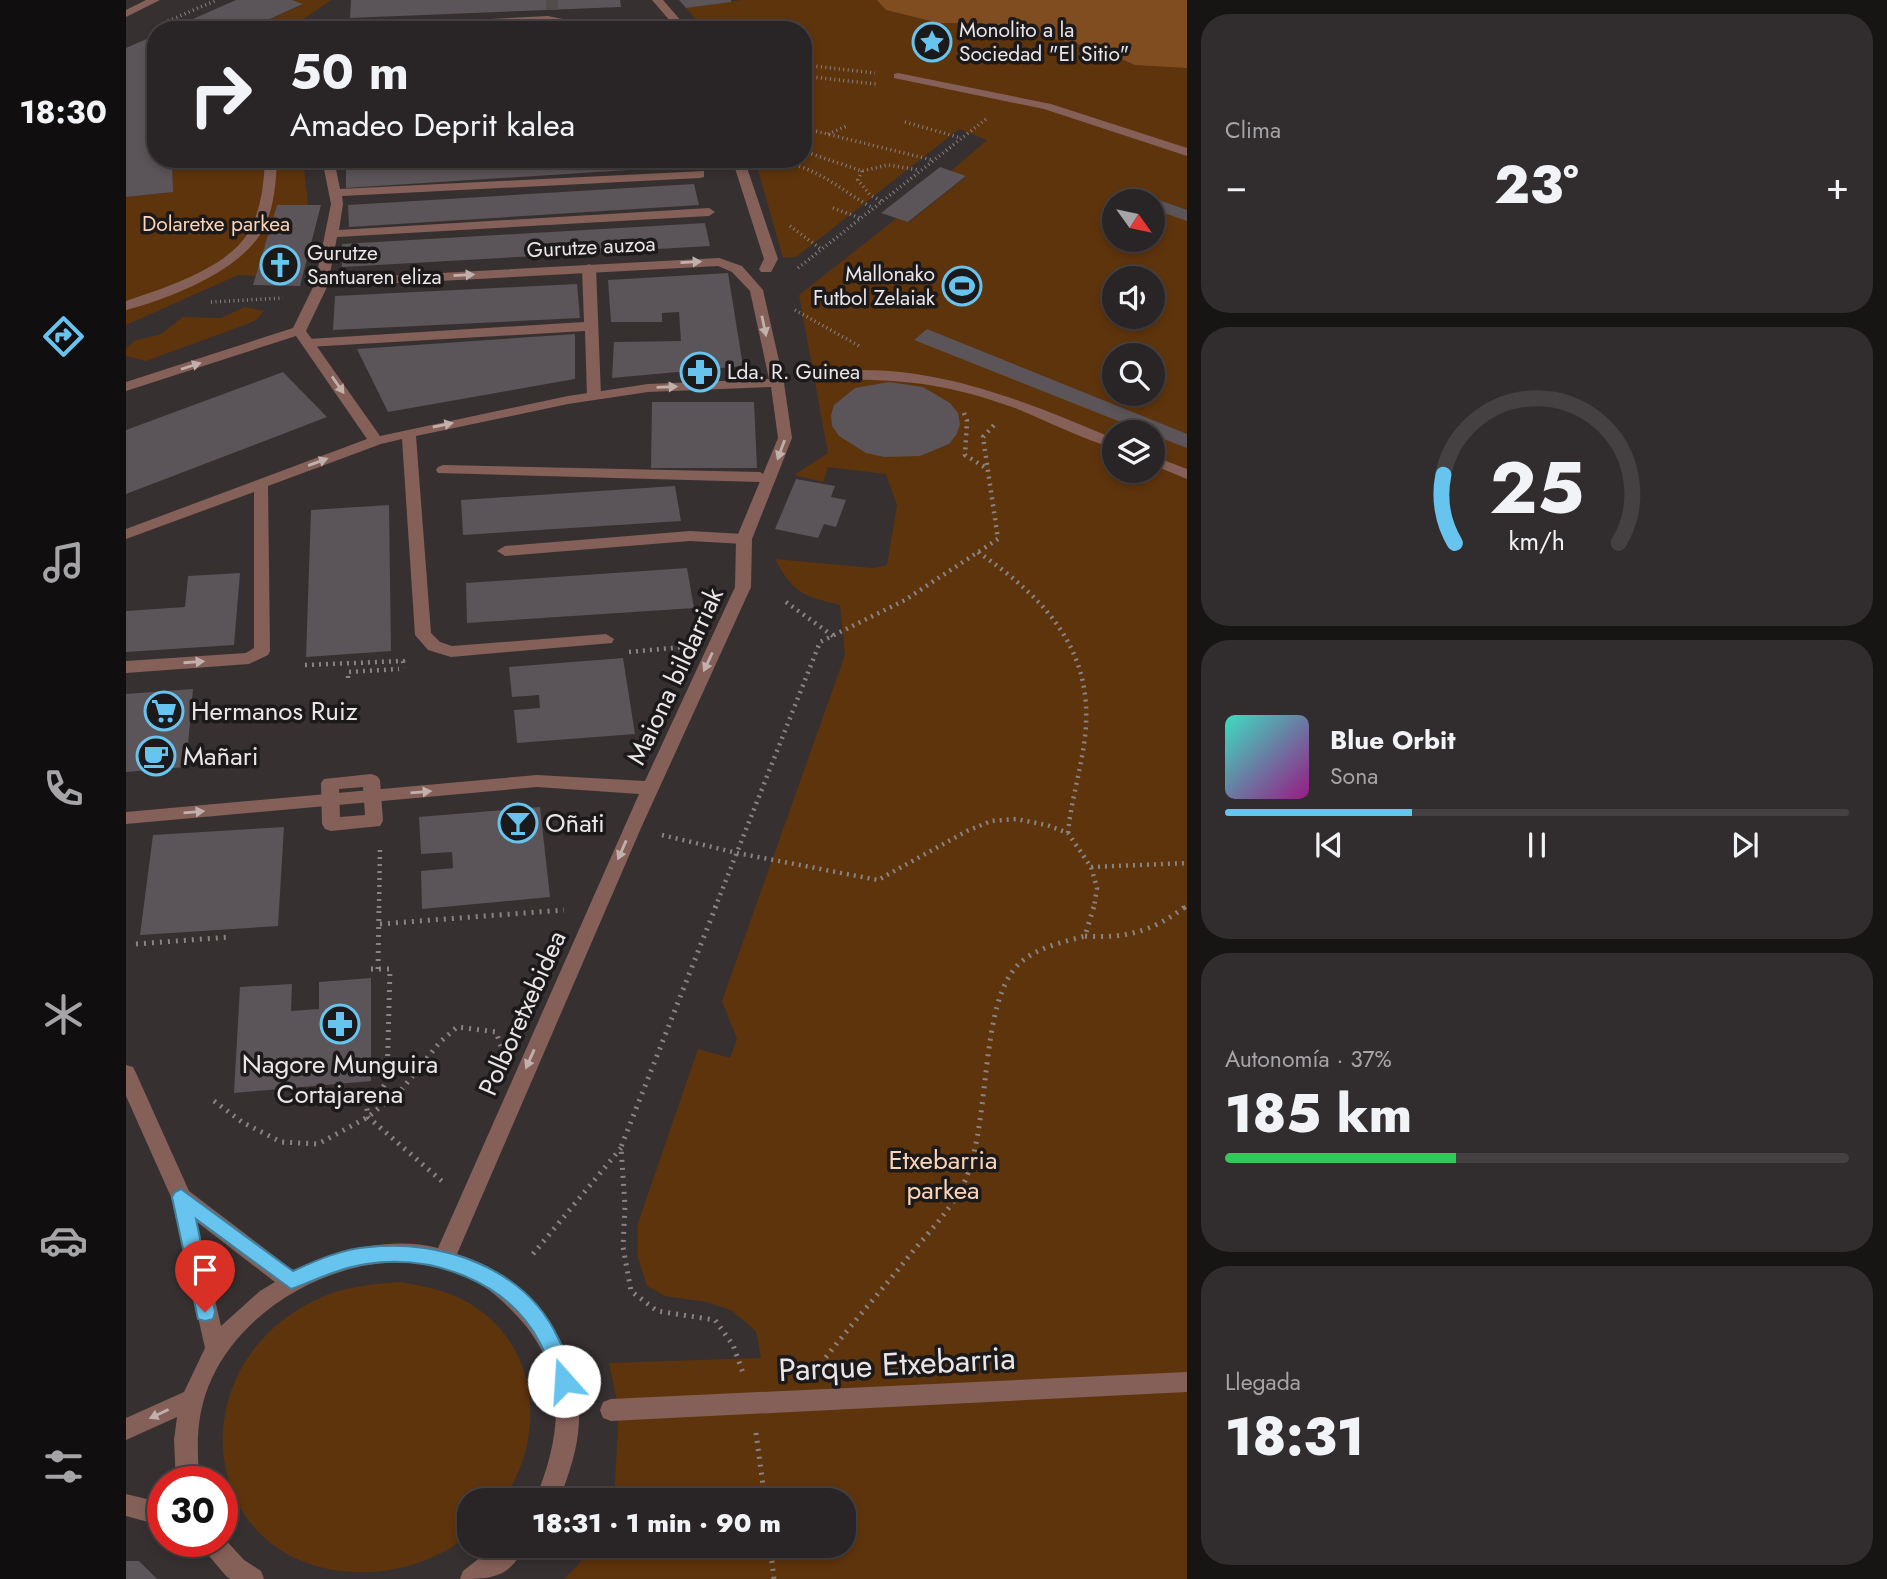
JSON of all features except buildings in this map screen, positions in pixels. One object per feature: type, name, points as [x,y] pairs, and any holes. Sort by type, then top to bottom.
[{"type":"street","points":[[126,14],[155,0]]},
{"type":"street","points":[[657,0],[676,21]]},
{"type":"street","points":[[469,21],[553,15],[566,21]]},
{"type":"street","points":[[898,76],[1046,106],[1187,152]]},
{"type":"street","points":[[126,306],[223,264],[251,240],[267,200],[270,168]]},
{"type":"street","points":[[303,337],[322,283],[337,204],[330,168]]},
{"type":"street","points":[[741,168],[771,258],[766,269]]},
{"type":"street","points":[[334,193],[700,174]]},
{"type":"street","name":"Gurutze auzoa","points":[[330,234],[709,212]]},
{"type":"street","name":"Gurutze auzoa","points":[[322,283],[709,261],[737,269],[756,290],[777,383]]},
{"type":"street","points":[[589,268],[594,396]]},
{"type":"street","points":[[126,387],[303,337],[592,326]]},
{"type":"street","points":[[303,337],[376,441]]},
{"type":"street","points":[[808,376],[877,375],[963,386],[1015,403],[1102,439]]},
{"type":"street","points":[[126,534],[376,441],[409,433],[648,387],[777,383]]},
{"type":"street","name":"Maiona bildarriak","points":[[649,788],[743,587],[744,539],[786,438],[777,383]]},
{"type":"street","points":[[409,433],[423,635],[434,646],[452,652],[606,639]]},
{"type":"street","points":[[1165,465],[1187,474]]},
{"type":"street","points":[[443,470],[760,477]]},
{"type":"street","points":[[126,667],[249,658],[262,652],[261,484]]},
{"type":"street","points":[[505,551],[690,536],[744,539]]},
{"type":"street","points":[[126,818],[537,781],[649,788]]},
{"type":"street","name":"Polboretxebidea","points":[[444,1259],[649,788]]},
{"type":"street","points":[[126,1073],[181,1197],[215,1346]]},
{"type":"street","points":[[181,1197],[291,1281]]},
{"type":"street","points":[[185,1466],[185,1431],[192,1399],[215,1346],[256,1305],[291,1281],[328,1265],[367,1255],[406,1253],[444,1259],[475,1270],[503,1287],[528,1309],[547,1335],[560,1364],[567,1397],[568,1432],[561,1466],[552,1488]]},
{"type":"street","name":"Parque Etxebarria","points":[[611,1410],[1187,1382]]},
{"type":"street","points":[[126,1429],[192,1399]]},
{"type":"street","points":[[126,1505],[147,1511]]},
{"type":"street","points":[[226,1557],[243,1575]]},
{"type":"street","points":[[472,1579],[500,1558]]},
{"type":"path","points":[[812,66],[898,76]]},
{"type":"path","points":[[795,270],[993,113]]},
{"type":"path","points":[[905,122],[961,138]]},
{"type":"path","points":[[827,134],[847,126]]},
{"type":"path","points":[[812,130],[932,160]]},
{"type":"path","points":[[812,154],[862,171],[888,165],[919,170]]},
{"type":"path","points":[[802,168],[836,184],[849,197],[873,208]]},
{"type":"path","points":[[862,171],[858,180],[862,187],[881,201]]},
{"type":"path","points":[[833,208],[860,218]]},
{"type":"path","points":[[782,219],[821,249]]},
{"type":"path","points":[[198,303],[315,297]]},
{"type":"path","points":[[795,310],[866,350]]},
{"type":"path","points":[[929,380],[960,401],[967,421],[965,455],[987,468]]},
{"type":"path","points":[[533,1254],[621,1147],[820,642],[905,600],[998,539],[983,437],[1015,403]]},
{"type":"path","points":[[978,552],[1020,584],[1051,613],[1076,664],[1085,700],[1085,736],[1070,805],[1068,833]]},
{"type":"path","points":[[786,602],[833,636]]},
{"type":"path","points":[[623,653],[687,646]]},
{"type":"path","points":[[305,665],[403,661],[402,669],[348,672],[348,678]]},
{"type":"path","points":[[650,832],[737,853],[878,880],[967,831],[991,821],[1016,819],[1047,825],[1068,833],[1091,867],[1097,888],[1093,914],[1085,936]]},
{"type":"path","points":[[380,841],[380,924],[375,969],[390,968],[387,1081],[380,1092],[366,1102],[368,1117],[445,1184]]},
{"type":"path","points":[[1091,867],[1187,863]]},
{"type":"path","points":[[792,1401],[833,1346],[949,1208],[969,1173],[982,1131],[993,1032],[1002,994],[1018,964],[1045,949],[1085,936],[1111,938],[1142,934],[1168,922],[1187,906]]},
{"type":"path","points":[[380,924],[570,910]]},
{"type":"path","points":[[136,944],[230,937]]},
{"type":"path","points":[[214,1101],[242,1122],[281,1142],[318,1144],[368,1117],[402,1089],[440,1042],[457,1027],[496,1032],[504,1057]]},
{"type":"path","points":[[621,1147],[625,1206],[622,1247],[631,1290],[657,1311],[715,1320],[733,1345],[753,1403],[764,1488]]},
{"type":"path","points":[[772,1558],[775,1579]]},
{"type":"green space","points":[[292,0],[331,0],[300,21],[266,21],[302,5]]},
{"type":"green space","name":"Etxebarria parkea","points":[[741,0],[1187,0],[1187,1579],[564,1579],[583,1558],[856,1558],[856,1488],[615,1488],[619,1410],[609,1363],[761,1358],[756,1331],[731,1310],[707,1302],[665,1296],[647,1286],[638,1258],[638,1223],[698,1049],[730,1058],[737,1039],[722,1001],[845,655],[840,605],[800,591],[775,559],[873,568],[887,565],[897,505],[886,474],[828,467],[823,482],[794,475],[828,453],[799,295],[897,218],[909,222],[966,177],[951,171],[987,140],[959,129],[796,257],[783,258],[758,168],[812,168],[812,21],[698,21],[686,8]]},
{"type":"green space","name":"Dolaretxe parkea","points":[[172,168],[304,168],[308,205],[277,205],[256,276],[238,275],[126,325],[126,197],[173,192]]},
{"type":"green space","points":[[245,307],[264,311],[256,320],[247,324],[146,361],[126,356],[126,349],[134,341],[161,334],[183,317],[221,318]]},
{"type":"green space","points":[[400,1282],[443,1291],[467,1302],[491,1320],[510,1341],[522,1366],[529,1392],[530,1420],[526,1448],[510,1488],[457,1488],[457,1543],[423,1561],[371,1572],[312,1565],[268,1541],[238,1504],[238,1466],[226,1466],[224,1460],[226,1412],[243,1366],[277,1325],[327,1295]]},
{"type":"shaded area","points":[[877,0],[1187,0],[1187,68],[1135,65],[1096,48],[981,23],[939,23],[886,10]]},
{"type":"tunnel","points":[[552,0],[552,10]]},
{"type":"place","name":"Monolito a la Sociedad \"El Sitio\"","points":[[932,42]]},
{"type":"place","name":"Gurutze Santuaren eliza","points":[[280,265]]},
{"type":"place","name":"Mallonako Futbol Zelaiak","points":[[962,286]]},
{"type":"place","name":"Lda. R. Guinea","points":[[700,372]]},
{"type":"place","name":"Hermanos Ruiz","points":[[164,711]]},
{"type":"place","name":"Mañari","points":[[156,756]]},
{"type":"place","name":"Oñati","points":[[518,823]]},
{"type":"place","name":"Nagore Munguira Cortajarena","points":[[340,1024]]},
{"type":"route","points":[[205,1312],[181,1197],[291,1281],[328,1265],[367,1255],[406,1253],[444,1259],[475,1270],[503,1287],[528,1309],[547,1335],[560,1364],[564,1381]]}]
